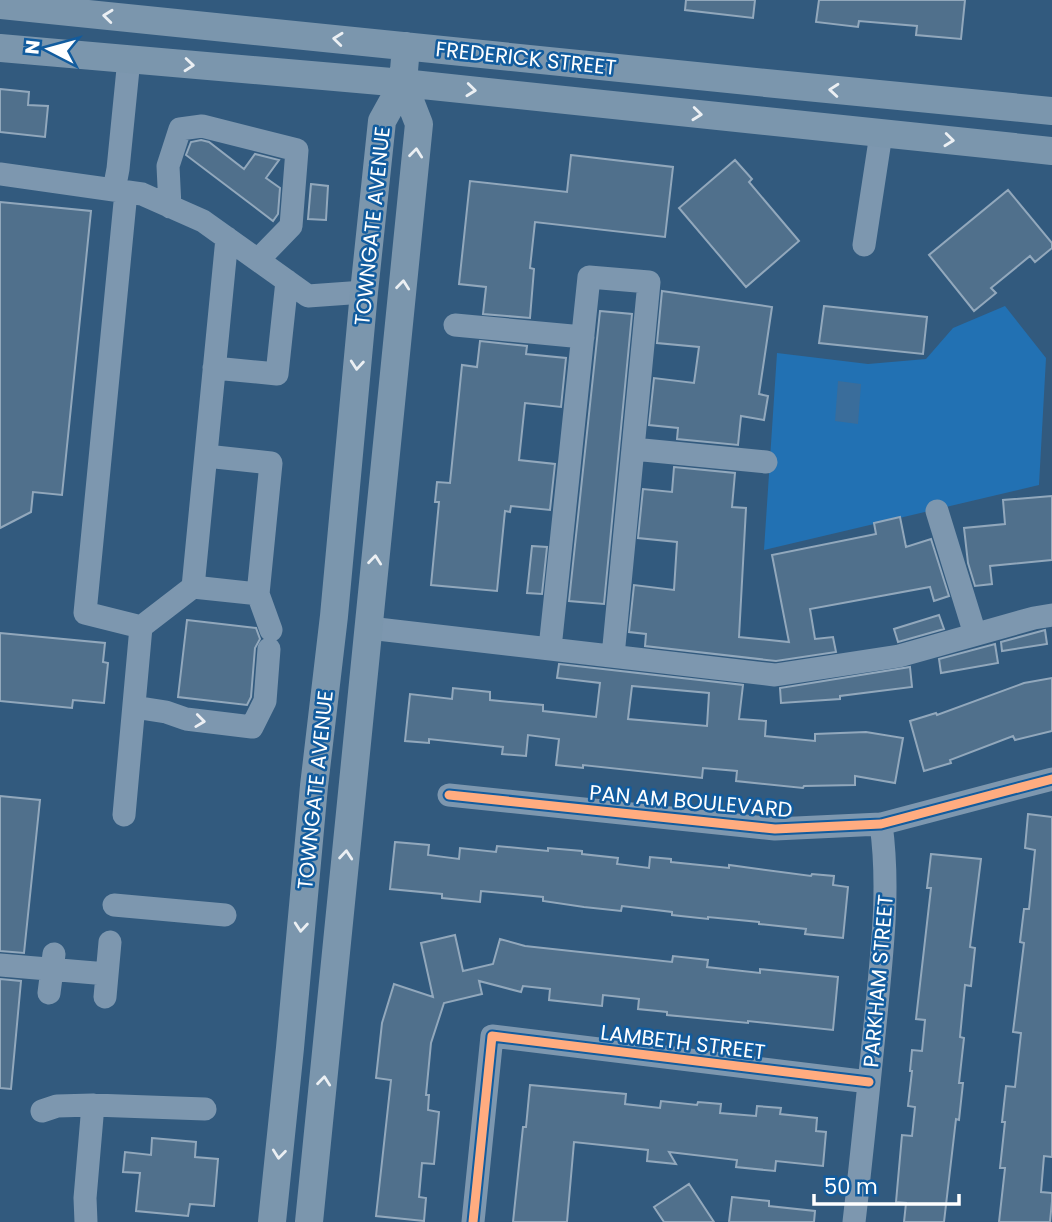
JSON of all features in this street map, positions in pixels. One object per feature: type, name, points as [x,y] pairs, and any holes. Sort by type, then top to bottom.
[{"type":"main road","name":"FREDERICK STREET","points":[[0,5],[1052,111]]},
{"type":"main road","points":[[403,83],[406,46]]},
{"type":"main road","name":"FREDERICK STREET","points":[[0,48],[403,83],[1052,150]]},
{"type":"main road","name":"TOWNGATE AVENUE","points":[[272,1222],[382,121],[403,83]]},
{"type":"main road","name":"TOWNGATE AVENUE","points":[[309,1222],[419,124],[403,83]]},
{"type":"main road","points":[[881,134],[888,122],[900,115],[982,119],[995,116],[1008,106]]},
{"type":"main road","points":[[349,448],[363,474],[352,604],[369,628]]},
{"type":"main road","points":[[314,786],[352,789]]},
{"type":"street","points":[[129,59],[118,169],[120,191],[85,613],[141,627]]},
{"type":"street","points":[[170,207],[168,166],[180,129],[202,126],[297,150],[291,226],[258,260]]},
{"type":"street","points":[[864,245],[881,134]]},
{"type":"street","points":[[0,174],[142,194],[203,221],[308,296],[364,292]]},
{"type":"street","points":[[193,587],[227,238]]},
{"type":"street","points":[[550,648],[589,277],[649,282],[613,656]]},
{"type":"street","points":[[214,368],[277,374],[287,281]]},
{"type":"street","points":[[456,325],[583,337]]},
{"type":"street","points":[[633,449],[766,462]]},
{"type":"street","points":[[134,706],[186,719],[253,727],[265,701],[270,640],[258,594],[271,463],[206,456]]},
{"type":"street","points":[[937,511],[975,635]]},
{"type":"street","points":[[124,814],[141,627],[193,587],[258,594]]},
{"type":"street","points":[[369,628],[775,675],[899,656],[1052,615]]},
{"type":"street","name":"PAN AM BOULEVARD","points":[[449,795],[775,829],[881,824],[1052,779]]},
{"type":"street","name":"PARKHAM STREET","points":[[854,1222],[886,897],[886,857],[881,824]]},
{"type":"street","points":[[114,905],[225,915]]},
{"type":"street","points":[[105,997],[110,942]]},
{"type":"street","points":[[0,965],[53,962],[107,974]]},
{"type":"street","points":[[49,993],[53,962]]},
{"type":"street","name":"LAMBETH STREET","points":[[473,1222],[492,1036],[869,1082]]},
{"type":"street","points":[[86,1222],[85,1198],[93,1105]]},
{"type":"street","points":[[42,1111],[57,1106],[93,1105],[205,1109]]},
{"type":"shaded area","points":[[1005,306],[1046,358],[1039,485],[764,550],[777,353],[868,364],[926,359],[953,328]]},
{"type":"shaded area","points":[[838,381],[861,384],[858,424],[835,421]]},
{"type":"building","points":[[686,0],[755,0],[753,18],[685,10]]},
{"type":"building","points":[[819,0],[965,0],[961,39],[916,35],[917,26],[859,21],[858,27],[816,22]]},
{"type":"building","points":[[0,89],[29,92],[28,105],[48,106],[45,137],[0,132]]},
{"type":"building","points":[[191,142],[209,142],[244,169],[255,154],[279,160],[266,178],[280,188],[278,214],[273,221],[186,155]]},
{"type":"building","points":[[571,155],[673,167],[665,237],[535,222],[530,268],[534,269],[530,318],[483,314],[486,287],[459,284],[470,181],[567,192]]},
{"type":"building","points":[[735,160],[752,179],[749,182],[799,241],[746,287],[679,208]]},
{"type":"building","points":[[311,184],[328,186],[326,220],[308,219]]},
{"type":"building","points":[[1008,190],[1052,243],[1052,248],[1035,262],[1030,256],[991,288],[996,293],[974,311],[929,255]]},
{"type":"building","points":[[0,202],[91,211],[62,495],[33,492],[31,512],[0,528]]},
{"type":"building","points":[[662,291],[772,307],[759,394],[768,396],[764,420],[741,416],[738,445],[677,439],[678,428],[649,425],[654,378],[694,383],[699,347],[657,343]]},
{"type":"building","points":[[824,306],[927,317],[923,354],[819,343]]},
{"type":"building","points":[[600,311],[632,314],[604,604],[569,601]]},
{"type":"building","points":[[480,341],[527,346],[526,354],[566,358],[561,407],[525,403],[519,460],[555,464],[550,510],[511,506],[510,512],[505,511],[497,591],[431,585],[439,502],[435,502],[437,482],[450,483],[462,365],[477,367]]},
{"type":"building","points":[[674,467],[735,473],[732,507],[746,508],[739,637],[789,642],[772,555],[876,534],[874,523],[900,517],[906,547],[931,539],[949,596],[934,601],[930,587],[810,609],[815,639],[833,637],[836,652],[776,661],[645,646],[646,634],[629,632],[634,585],[674,590],[677,542],[638,538],[643,489],[672,492]]},
{"type":"building","points":[[1052,496],[1052,560],[990,566],[992,584],[975,586],[968,563],[964,528],[1005,524],[1003,500]]},
{"type":"building","points":[[532,546],[547,547],[542,594],[527,593]]},
{"type":"building","points":[[939,615],[944,629],[898,642],[894,629]]},
{"type":"building","points":[[187,620],[256,628],[260,639],[255,648],[251,697],[247,705],[178,697]]},
{"type":"building","points":[[1045,630],[1047,644],[1002,651],[1001,642]]},
{"type":"building","points":[[0,633],[105,643],[103,662],[108,663],[104,703],[73,700],[72,708],[0,701]]},
{"type":"building","points":[[995,644],[998,663],[941,673],[939,659]]},
{"type":"building","points":[[559,664],[743,685],[739,719],[766,721],[765,736],[815,741],[815,734],[866,732],[903,738],[895,783],[855,776],[855,785],[803,788],[736,781],[737,771],[703,768],[702,778],[583,765],[583,768],[556,765],[559,739],[528,735],[526,756],[502,754],[503,747],[429,739],[429,743],[405,741],[410,694],[452,699],[453,688],[490,692],[490,700],[543,705],[543,711],[596,717],[600,683],[557,678]],"holes":[[[632,686],[709,693],[707,726],[628,719]]]},
{"type":"building","points":[[910,667],[912,687],[840,696],[840,699],[781,703],[780,688]]},
{"type":"building","points":[[1052,678],[1052,731],[1015,740],[1013,736],[950,760],[951,763],[924,771],[910,721],[936,713],[937,715],[1024,683]]},
{"type":"building","points":[[0,796],[40,800],[24,953],[0,951]]},
{"type":"building","points":[[1028,814],[1052,817],[1052,1157],[1044,1156],[1041,1192],[1052,1193],[1052,1201],[1050,1222],[999,1222],[1005,1168],[1000,1168],[1005,1122],[1002,1122],[1006,1086],[1015,1087],[1021,1033],[1013,1032],[1024,943],[1020,942],[1024,909],[1029,909],[1035,850],[1025,848]]},
{"type":"building","points":[[395,842],[429,845],[428,855],[459,859],[460,848],[496,852],[497,846],[548,851],[548,848],[618,858],[617,864],[649,868],[650,857],[729,868],[729,865],[811,876],[834,876],[833,885],[848,887],[843,938],[805,934],[806,929],[759,922],[672,915],[672,912],[622,906],[621,911],[584,907],[543,901],[543,897],[481,891],[480,902],[442,898],[442,894],[390,889]]},
{"type":"building","points":[[931,854],[981,859],[970,947],[975,948],[971,986],[965,985],[960,1037],[964,1038],[959,1083],[963,1083],[944,1222],[904,1222],[906,1203],[896,1202],[902,1135],[912,1136],[915,1107],[908,1106],[912,1050],[922,1051],[925,1020],[916,1019],[931,888],[927,888]]},
{"type":"building","points":[[455,935],[463,971],[493,964],[500,939],[525,946],[672,962],[673,956],[708,960],[707,967],[760,973],[760,969],[838,977],[833,1030],[667,1015],[667,1012],[638,1009],[639,999],[603,995],[602,1006],[549,1000],[550,989],[523,986],[521,992],[479,981],[482,994],[444,1003],[431,1043],[426,1095],[429,1095],[428,1110],[439,1112],[434,1164],[422,1163],[419,1197],[426,1198],[424,1221],[376,1216],[391,1080],[376,1078],[382,1023],[394,984],[433,997],[421,943]]},
{"type":"building","points":[[0,979],[21,981],[11,1089],[0,1088]]},
{"type":"building","points":[[530,1085],[626,1094],[625,1104],[660,1108],[661,1101],[697,1105],[698,1102],[721,1104],[720,1113],[756,1116],[757,1106],[781,1108],[780,1114],[817,1118],[816,1131],[826,1132],[823,1166],[776,1161],[775,1171],[736,1167],[737,1160],[669,1152],[676,1164],[647,1161],[648,1150],[574,1142],[567,1222],[513,1222]]},
{"type":"building","points":[[152,1138],[196,1142],[195,1157],[218,1159],[214,1206],[190,1204],[188,1216],[136,1211],[140,1173],[123,1172],[125,1152],[151,1155]]},
{"type":"building","points":[[689,1184],[714,1222],[664,1222],[654,1207]]},
{"type":"building","points":[[732,1197],[769,1201],[769,1206],[815,1211],[814,1222],[729,1222]]},
{"type":"cycle path","points":[[449,795],[775,829],[881,824],[1052,779]]},
{"type":"cycle path","points":[[473,1222],[492,1036],[869,1082]]}]
